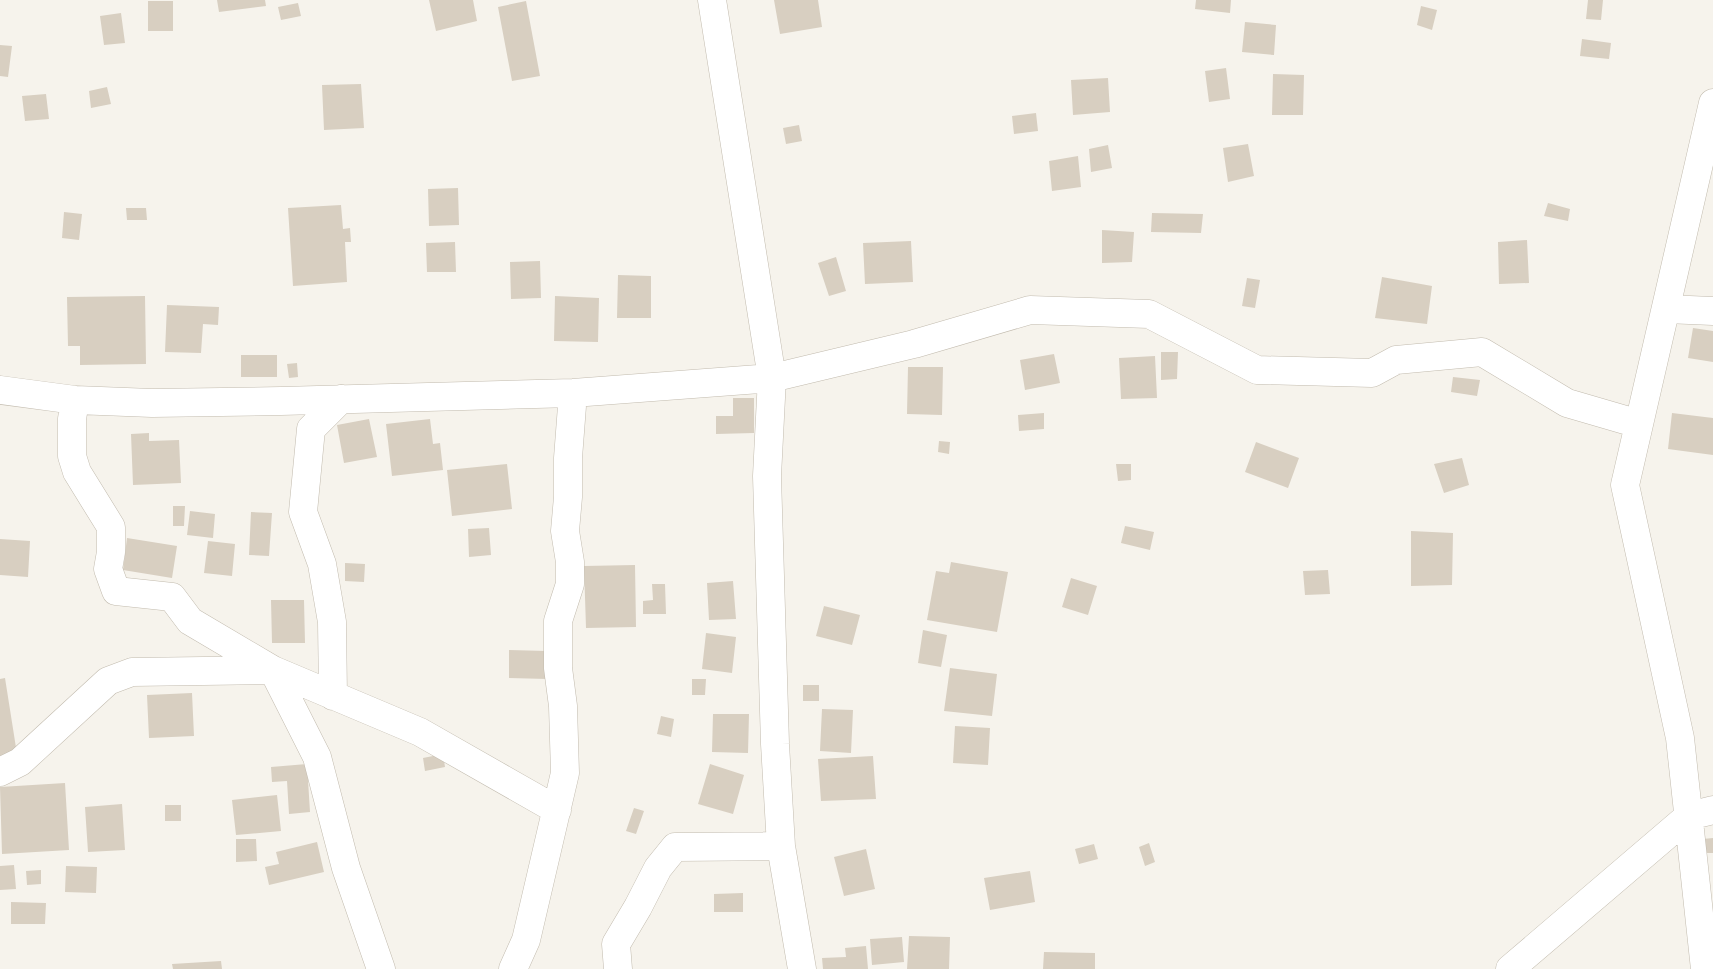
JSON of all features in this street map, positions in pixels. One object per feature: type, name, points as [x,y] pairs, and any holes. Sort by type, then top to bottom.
[{"type":"street","points":[[712,0],[772,378],[767,476],[774,744],[781,846],[802,969]]},
{"type":"street","points":[[1705,969],[1701,813],[1680,738],[1625,485],[1713,103]]},
{"type":"street","points":[[1666,309],[1713,311]]},
{"type":"street","points":[[0,390],[75,400],[152,403],[573,393],[772,378],[914,344],[1030,310],[1149,314],[1256,370],[1372,373],[1396,360],[1482,352],[1567,403],[1639,424]]},
{"type":"street","points":[[513,969],[526,940],[565,773],[563,706],[558,668],[558,621],[570,584],[570,562],[565,530],[573,393]]},
{"type":"street","points":[[333,696],[332,622],[322,564],[303,512],[311,429],[341,399]]},
{"type":"street","points":[[75,400],[72,419],[72,456],[77,472],[110,527],[111,552],[108,569],[116,591],[172,597],[190,621],[273,670],[420,732],[557,810]]},
{"type":"street","points":[[0,772],[20,762],[108,681],[132,672],[273,670]]},
{"type":"street","points":[[273,670],[317,757],[346,868],[381,969]]},
{"type":"street","points":[[1510,969],[1701,813]]},
{"type":"street","points":[[618,969],[616,944],[658,868],[674,847],[781,846]]},
{"type":"building","points":[[217,0],[265,0],[266,6],[219,12]]},
{"type":"building","points":[[429,0],[473,0],[477,21],[436,31]]},
{"type":"building","points":[[774,0],[818,0],[822,27],[780,34]]},
{"type":"building","points":[[1196,0],[1231,0],[1230,13],[1195,9]]},
{"type":"building","points":[[1588,0],[1603,0],[1601,20],[1586,19]]},
{"type":"building","points":[[148,1],[173,1],[173,31],[148,31]]},
{"type":"building","points":[[526,1],[540,76],[512,81],[498,7]]},
{"type":"building","points":[[298,3],[301,16],[281,20],[278,7]]},
{"type":"building","points":[[1421,6],[1437,10],[1432,30],[1417,25]]},
{"type":"building","points":[[121,13],[125,43],[104,45],[100,16]]},
{"type":"building","points":[[1245,22],[1276,25],[1274,55],[1242,52]]},
{"type":"building","points":[[1582,39],[1611,43],[1609,59],[1580,56]]},
{"type":"building","points":[[0,45],[12,46],[8,77],[0,76]]},
{"type":"building","points":[[1226,68],[1230,99],[1209,102],[1205,71]]},
{"type":"building","points":[[1273,74],[1304,75],[1303,115],[1272,115]]},
{"type":"building","points":[[1108,78],[1110,112],[1073,115],[1071,80]]},
{"type":"building","points":[[361,84],[364,128],[324,130],[322,85]]},
{"type":"building","points":[[107,87],[111,104],[91,108],[89,91]]},
{"type":"building","points":[[46,94],[49,119],[25,121],[22,96]]},
{"type":"building","points":[[1036,113],[1038,131],[1014,134],[1012,116]]},
{"type":"building","points":[[799,125],[802,141],[786,144],[783,128]]},
{"type":"building","points":[[1248,144],[1254,176],[1228,182],[1223,148]]},
{"type":"building","points":[[1108,145],[1112,168],[1091,172],[1089,149]]},
{"type":"building","points":[[1078,156],[1081,187],[1052,191],[1049,161]]},
{"type":"building","points":[[458,188],[459,225],[429,226],[428,189]]},
{"type":"building","points":[[1548,203],[1570,209],[1568,221],[1544,216]]},
{"type":"building","points":[[341,205],[343,229],[350,228],[351,242],[345,242],[347,282],[293,286],[288,208]]},
{"type":"building","points":[[126,208],[146,208],[147,220],[127,220]]},
{"type":"building","points":[[64,212],[82,214],[79,240],[62,238]]},
{"type":"building","points":[[1152,213],[1203,214],[1201,233],[1151,232]]},
{"type":"building","points":[[1102,230],[1134,232],[1132,262],[1102,263]]},
{"type":"building","points":[[1527,240],[1529,283],[1499,284],[1498,242]]},
{"type":"building","points":[[911,241],[913,282],[865,284],[863,243]]},
{"type":"building","points":[[455,242],[456,272],[427,272],[426,243]]},
{"type":"building","points":[[836,257],[846,291],[829,296],[818,263]]},
{"type":"building","points":[[540,261],[541,298],[511,299],[510,262]]},
{"type":"building","points":[[618,275],[651,276],[651,318],[617,318]]},
{"type":"building","points":[[1382,277],[1432,286],[1427,324],[1375,318]]},
{"type":"building","points":[[1247,278],[1260,280],[1255,308],[1242,306]]},
{"type":"building","points":[[145,296],[146,364],[80,365],[80,346],[68,346],[67,297]]},
{"type":"building","points":[[555,296],[599,298],[598,342],[554,341]]},
{"type":"building","points":[[167,305],[219,307],[218,325],[203,324],[201,353],[165,352]]},
{"type":"building","points":[[1693,328],[1713,331],[1713,362],[1688,358]]},
{"type":"building","points":[[1161,352],[1178,352],[1177,379],[1161,380]]},
{"type":"building","points":[[1054,354],[1060,383],[1025,390],[1020,360]]},
{"type":"building","points":[[241,355],[277,355],[277,377],[241,377]]},
{"type":"building","points":[[1155,356],[1157,398],[1121,399],[1119,358]]},
{"type":"building","points":[[297,363],[298,377],[289,378],[287,364]]},
{"type":"building","points":[[908,367],[943,367],[942,415],[907,414]]},
{"type":"building","points":[[1453,377],[1480,380],[1477,396],[1451,392]]},
{"type":"building","points":[[733,398],[754,398],[754,433],[716,434],[716,416],[733,416]]},
{"type":"building","points":[[1044,413],[1044,429],[1019,431],[1018,415]]},
{"type":"building","points":[[1672,413],[1713,418],[1713,455],[1668,449]]},
{"type":"building","points":[[369,419],[377,457],[344,463],[337,425]]},
{"type":"building","points":[[430,419],[433,444],[440,443],[443,470],[392,476],[386,424]]},
{"type":"building","points":[[149,433],[149,441],[179,440],[181,483],[133,485],[131,434]]},
{"type":"building","points":[[939,441],[950,442],[949,454],[938,452]]},
{"type":"building","points":[[1256,442],[1299,458],[1288,488],[1245,472]]},
{"type":"building","points":[[1462,458],[1469,485],[1444,493],[1434,464]]},
{"type":"building","points":[[507,464],[512,509],[452,516],[447,470]]},
{"type":"building","points":[[1116,464],[1131,464],[1131,480],[1118,481]]},
{"type":"building","points":[[173,506],[185,506],[184,526],[173,526]]},
{"type":"building","points":[[190,511],[215,514],[213,538],[187,535]]},
{"type":"building","points":[[251,512],[272,513],[269,556],[249,555]]},
{"type":"building","points":[[1125,526],[1154,532],[1150,550],[1121,543]]},
{"type":"building","points":[[489,528],[491,555],[469,557],[468,529]]},
{"type":"building","points":[[1411,531],[1453,533],[1452,585],[1411,586]]},
{"type":"building","points":[[127,538],[177,546],[172,578],[123,570]]},
{"type":"building","points":[[0,539],[30,541],[28,577],[0,575]]},
{"type":"building","points":[[208,541],[235,544],[232,576],[204,573]]},
{"type":"building","points":[[951,562],[1008,572],[997,632],[927,620],[936,571],[949,573]]},
{"type":"building","points":[[345,563],[365,564],[364,582],[345,581]]},
{"type":"building","points":[[635,565],[636,627],[586,628],[584,566]]},
{"type":"building","points":[[1328,570],[1330,594],[1305,595],[1303,571]]},
{"type":"building","points":[[1071,578],[1097,586],[1088,615],[1062,607]]},
{"type":"building","points":[[733,581],[736,619],[709,620],[707,583]]},
{"type":"building","points":[[652,584],[665,584],[666,614],[643,614],[643,601],[653,600]]},
{"type":"building","points":[[271,600],[304,600],[305,643],[272,643]]},
{"type":"building","points":[[824,606],[860,615],[852,645],[816,636]]},
{"type":"building","points":[[923,630],[947,635],[941,667],[918,663]]},
{"type":"building","points":[[706,633],[736,637],[732,673],[702,669]]},
{"type":"building","points":[[509,650],[547,651],[547,679],[509,678]]},
{"type":"building","points":[[950,668],[997,674],[992,716],[944,711]]},
{"type":"building","points":[[5,678],[17,754],[0,756],[0,679]]},
{"type":"building","points":[[692,679],[706,679],[705,695],[692,695]]},
{"type":"building","points":[[803,685],[819,685],[819,701],[803,701]]},
{"type":"building","points":[[192,693],[194,736],[149,738],[147,695]]},
{"type":"building","points":[[822,709],[853,710],[851,753],[820,751]]},
{"type":"building","points":[[713,714],[749,714],[748,753],[712,752]]},
{"type":"building","points":[[661,716],[674,719],[671,737],[657,734]]},
{"type":"building","points":[[955,726],[990,728],[988,765],[953,763]]},
{"type":"building","points":[[443,754],[445,767],[425,771],[423,758]]},
{"type":"building","points":[[873,756],[876,799],[821,801],[818,759]]},
{"type":"building","points":[[307,764],[310,812],[289,814],[287,781],[272,782],[271,767]]},
{"type":"building","points":[[710,764],[744,775],[733,814],[698,804]]},
{"type":"building","points":[[65,783],[69,850],[2,854],[0,787]]},
{"type":"building","points":[[277,795],[281,831],[236,835],[232,800]]},
{"type":"building","points":[[122,804],[125,850],[88,852],[85,807]]},
{"type":"building","points":[[165,805],[181,805],[181,821],[165,821]]},
{"type":"building","points":[[634,808],[644,811],[636,834],[626,831]]},
{"type":"building","points":[[1713,838],[1713,853],[1704,853],[1703,839]]},
{"type":"building","points":[[236,839],[256,839],[257,861],[236,862]]},
{"type":"building","points":[[317,842],[324,872],[269,885],[265,867],[279,864],[276,852]]},
{"type":"building","points":[[1149,843],[1155,862],[1145,866],[1139,847]]},
{"type":"building","points":[[1094,844],[1098,859],[1079,864],[1075,849]]},
{"type":"building","points":[[866,849],[875,889],[844,896],[834,857]]},
{"type":"building","points":[[14,865],[16,889],[0,890],[0,866]]},
{"type":"building","points":[[66,866],[97,867],[96,893],[65,892]]},
{"type":"building","points":[[41,870],[41,884],[27,885],[26,871]]},
{"type":"building","points":[[1030,871],[1035,902],[990,910],[984,878]]},
{"type":"building","points":[[743,893],[743,912],[714,912],[714,894]]},
{"type":"building","points":[[11,902],[46,903],[45,924],[11,924]]},
{"type":"building","points":[[909,936],[950,937],[949,969],[907,969]]},
{"type":"building","points":[[902,937],[904,962],[872,965],[870,939]]},
{"type":"building","points":[[866,946],[868,969],[823,969],[822,958],[846,957],[845,948]]},
{"type":"building","points":[[1044,952],[1095,953],[1095,969],[1043,969]]},
{"type":"building","points":[[221,961],[222,969],[173,969],[172,964]]}]
